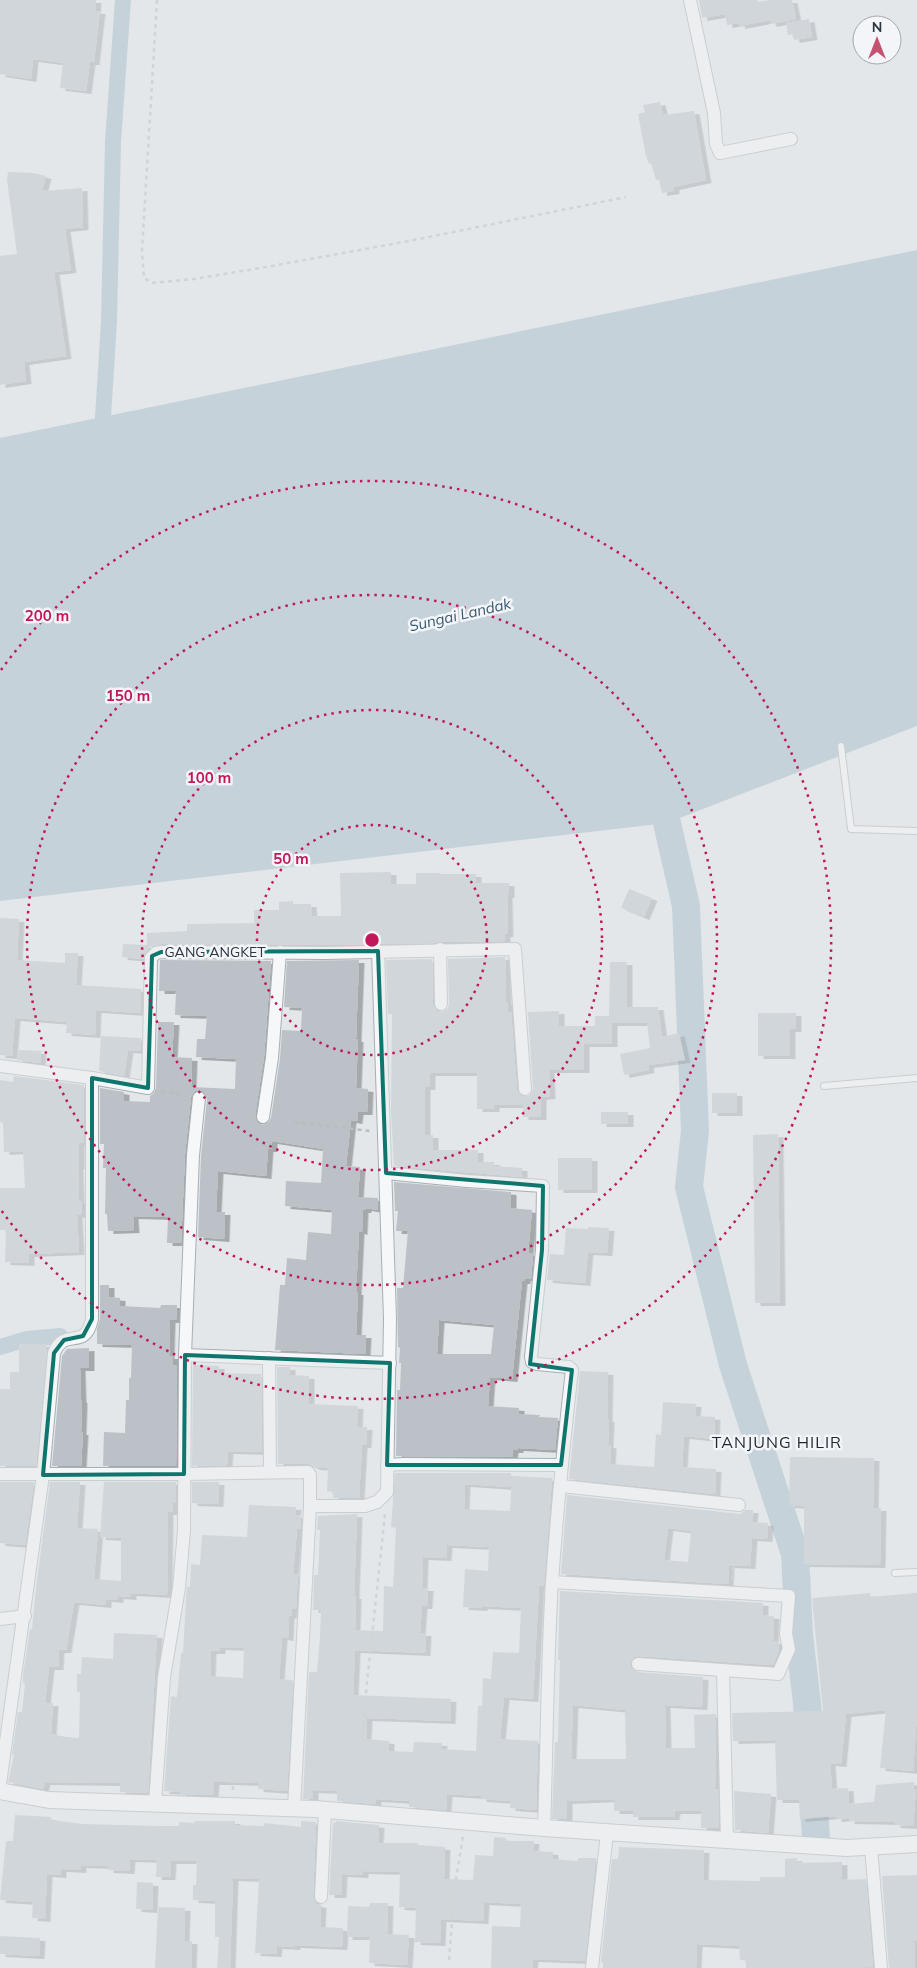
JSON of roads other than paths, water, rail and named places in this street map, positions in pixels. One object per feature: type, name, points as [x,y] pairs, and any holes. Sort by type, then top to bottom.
[{"type":"street","points":[[690,0],[714,112],[716,144],[720,153],[791,140]]},
{"type":"street","name":"GANG ANGKET","points":[[92,1078],[148,1088],[152,956],[161,952],[326,953],[515,948],[524,1089]]},
{"type":"street","points":[[440,949],[441,1004]]},
{"type":"street","points":[[310,1506],[365,1506],[377,1502],[387,1492],[390,1363],[386,1173],[378,951]]},
{"type":"street","points":[[263,1118],[272,1058],[280,952]]},
{"type":"street","points":[[0,1066],[92,1078],[92,1319],[90,1330],[83,1336],[64,1340],[58,1344],[54,1353],[43,1475],[0,1784]]},
{"type":"street","points":[[156,1803],[162,1694],[178,1588],[185,1508],[185,1355],[193,1155],[200,1098]]},
{"type":"street","points":[[386,1173],[543,1186],[542,1250],[531,1357],[532,1362],[536,1364],[569,1367],[572,1370],[561,1465],[561,1486],[552,1582],[544,1828]]},
{"type":"street","points":[[185,1355],[390,1363]]},
{"type":"street","points":[[269,1358],[270,1472]]},
{"type":"street","points":[[388,1466],[403,1464],[561,1465]]},
{"type":"street","points":[[0,1474],[308,1472],[310,1475],[310,1506],[294,1808]]},
{"type":"street","points":[[561,1486],[739,1505]]},
{"type":"street","points":[[552,1582],[789,1596],[786,1634],[789,1649],[778,1674],[638,1664]]},
{"type":"street","points":[[0,1619],[24,1616]]},
{"type":"street","points":[[723,1670],[727,1841]]},
{"type":"street","points":[[0,1791],[49,1800],[294,1808],[607,1833],[847,1848],[917,1844]]},
{"type":"street","points":[[322,1897],[325,1810]]},
{"type":"street","points":[[592,1968],[607,1833]]},
{"type":"street","points":[[871,1846],[881,1968]]},
{"type":"lane","points":[[841,746],[851,829],[917,831]]},
{"type":"lane","points":[[824,1086],[917,1078]]},
{"type":"lane","points":[[895,1573],[917,1572]]},
{"type":"water","name":"Sungai Landak","points":[[917,250],[917,726],[667,823],[0,901],[0,438]]},
{"type":"waterway","points":[[105,440],[103,417],[109,321],[113,142],[123,0]]},
{"type":"waterway","points":[[667,823],[686,906],[695,1131],[689,1187],[733,1365],[795,1554],[799,1635],[807,1703],[816,1838]]},
{"type":"waterway","points":[[0,1347],[27,1339],[60,1336]]},
{"type":"district","name":"TANJUNG HILIR","points":[[777,1442]]}]
